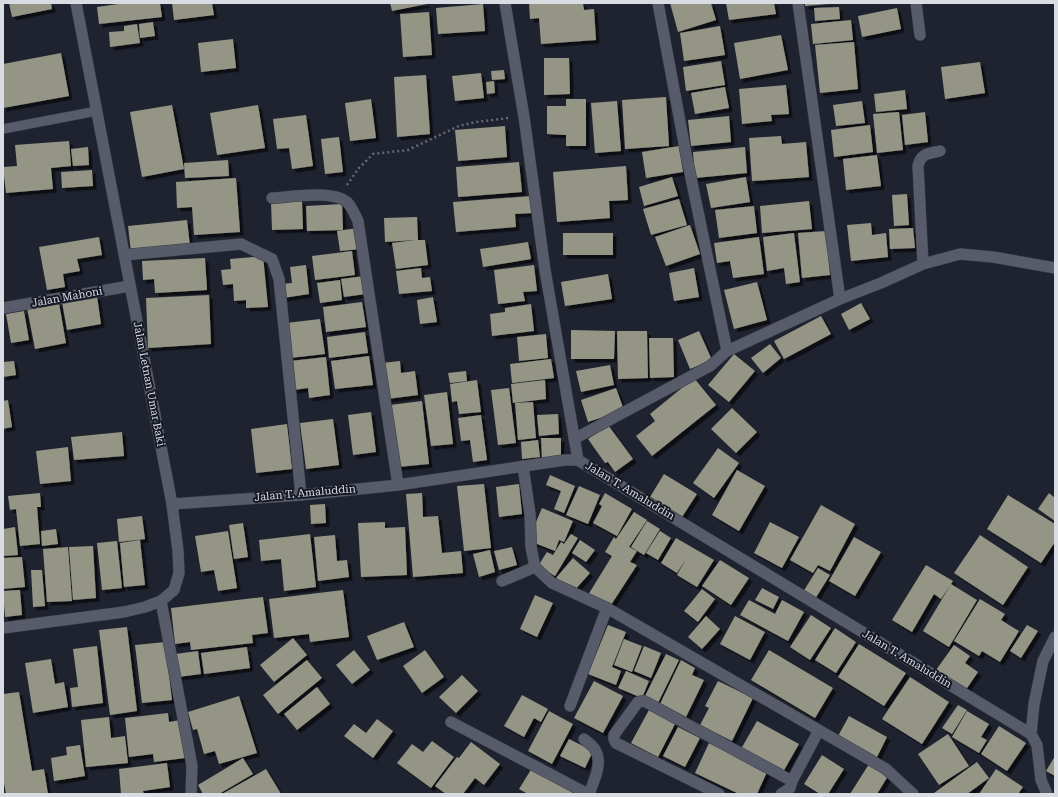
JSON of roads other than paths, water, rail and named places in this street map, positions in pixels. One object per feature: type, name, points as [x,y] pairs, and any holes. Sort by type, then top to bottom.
[{"type":"street","name":"Jalan Letnan Umar Baki","points":[[3,628],[124,612],[145,607],[161,601],[174,590],[179,573],[178,551],[172,504],[76,3]]},
{"type":"street","points":[[505,3],[524,117],[545,270],[578,460]]},
{"type":"street","points":[[658,3],[686,154],[727,351]]},
{"type":"street","points":[[798,3],[840,299]]},
{"type":"street","points":[[916,3],[920,34]]},
{"type":"street","points":[[923,264],[918,166],[920,159],[925,154],[940,151]]},
{"type":"street","points":[[272,198],[328,195],[339,197],[354,211],[358,221],[398,485]]},
{"type":"street","points":[[124,255],[241,244],[272,259],[279,279],[300,495]]},
{"type":"street","points":[[574,439],[710,366],[727,351],[840,299],[923,264],[960,254],[993,257],[1055,268]]},
{"type":"street","name":"Jalan Mahoni","points":[[3,308],[130,286]]},
{"type":"street","name":"Jalan T. Amaluddin","points":[[172,504],[300,495],[398,485],[565,460],[578,460],[1031,734]]},
{"type":"street","points":[[523,466],[530,514],[530,547],[535,567],[552,583],[607,608],[886,769],[913,794]]},
{"type":"street","points":[[502,581],[535,567]]},
{"type":"street","points":[[161,601],[192,766],[191,794]]},
{"type":"street","points":[[570,706],[607,608]]},
{"type":"street","points":[[1047,794],[1041,780],[1037,745],[1031,734],[1034,704],[1043,661],[1055,637]]},
{"type":"street","points":[[719,794],[616,743],[614,735],[638,702],[644,701],[792,781]]},
{"type":"street","points":[[452,722],[589,794],[598,768],[598,755],[594,747],[584,739]]},
{"type":"street","points":[[781,794],[790,788],[792,781],[819,730]]},
{"type":"lane","points":[[3,129],[96,111]]}]
